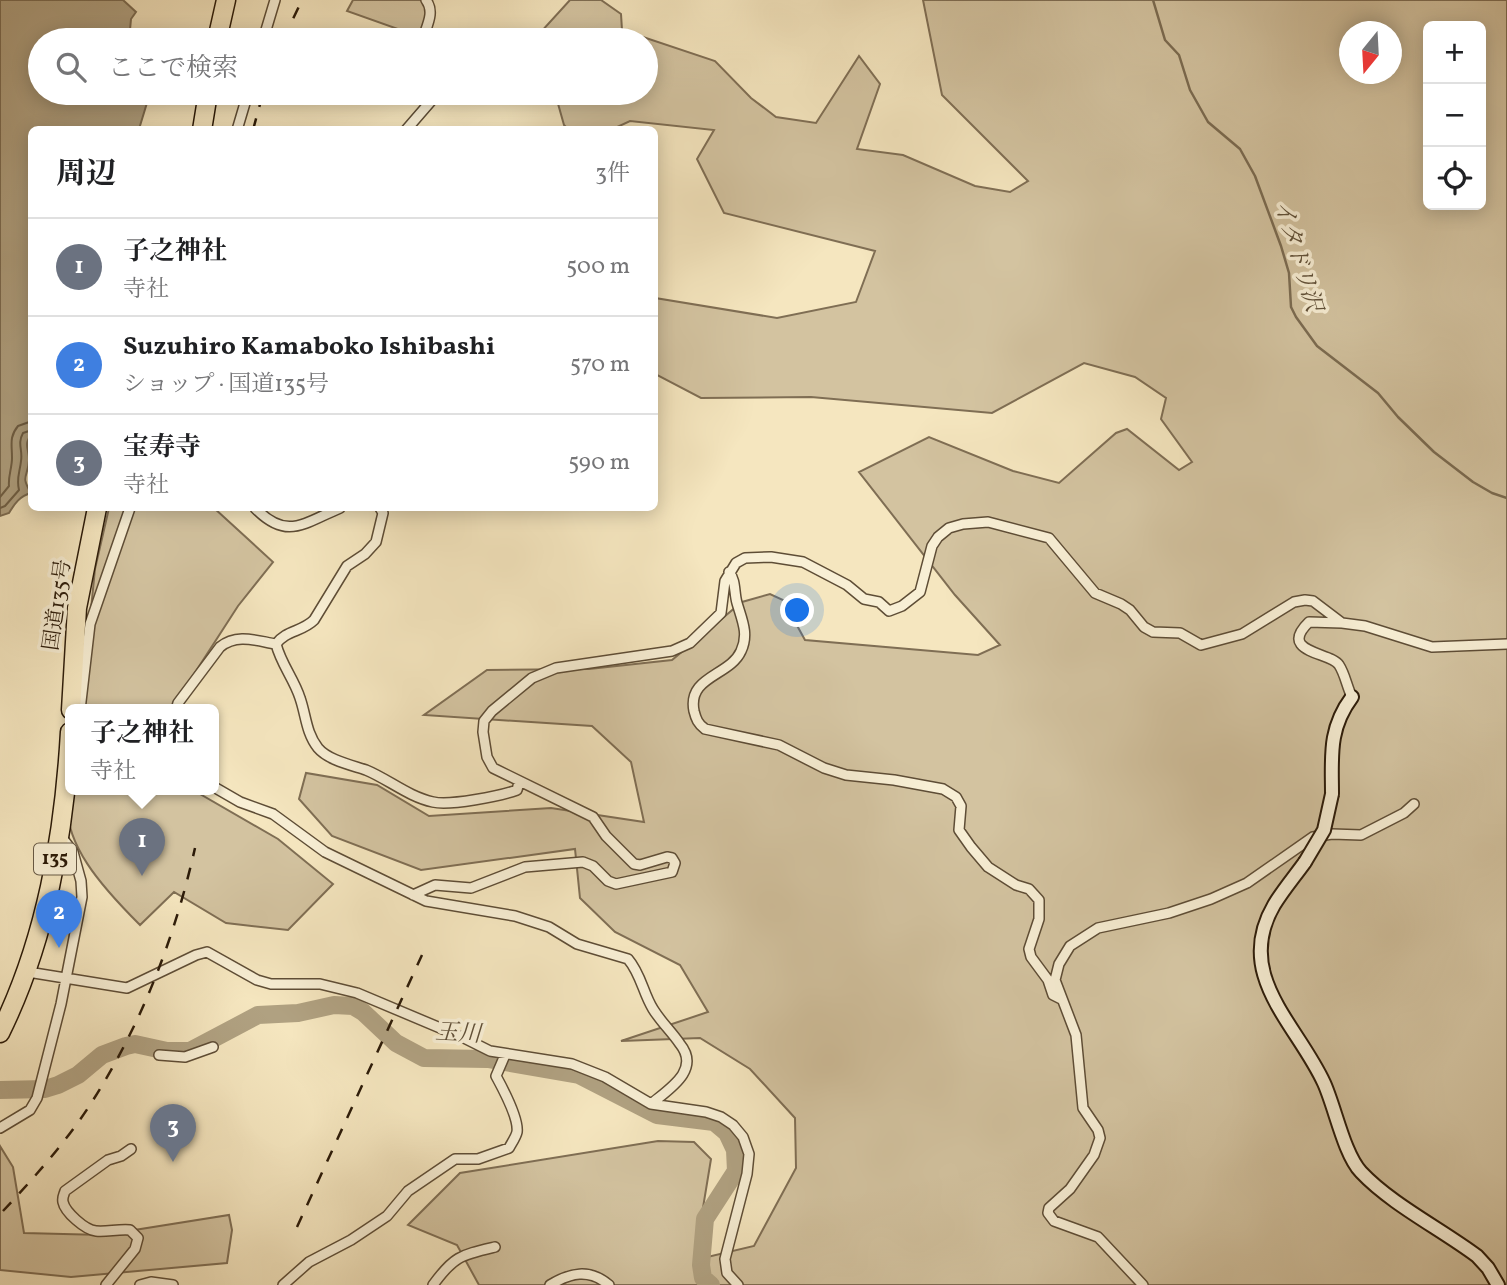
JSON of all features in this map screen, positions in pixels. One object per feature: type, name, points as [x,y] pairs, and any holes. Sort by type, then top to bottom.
[{"type":"highway","points":[[220,28],[226,0]]},
{"type":"highway","points":[[203,126],[206,105]]},
{"type":"highway","name":"国道135号","points":[[71,704],[77,608],[96,511]]},
{"type":"highway","name":"135","points":[[0,1033],[26,977],[43,921],[59,833],[65,778]]},
{"type":"street","points":[[267,28],[275,0]]},
{"type":"street","points":[[426,0],[431,13],[426,28]]},
{"type":"street","points":[[238,126],[244,105]]},
{"type":"street","points":[[409,126],[428,105]]},
{"type":"street","points":[[81,704],[90,624],[129,511]]},
{"type":"street","points":[[259,511],[284,528],[297,526],[333,511]]},
{"type":"street","points":[[382,511],[376,542],[365,554],[347,566],[314,620],[309,625],[282,636],[276,645],[279,657],[300,698],[310,736],[325,754],[380,776],[409,793],[432,802],[444,803],[506,793],[517,790],[519,782]]},
{"type":"street","points":[[412,895],[435,886],[471,888],[525,867],[583,862],[593,866],[608,881],[623,885],[668,873],[675,868],[674,860],[667,857],[640,865],[634,864],[606,836],[593,817],[493,768],[487,757],[483,725],[492,711],[532,678],[556,668],[672,651],[690,643],[721,613],[725,581],[729,572],[746,558],[758,556],[803,562],[848,586],[864,599],[879,602],[889,611],[913,599],[920,592],[932,546],[938,537],[956,526],[988,522],[1049,538],[1096,593],[1130,610],[1144,627],[1153,632],[1180,633],[1201,645],[1215,643],[1242,634],[1294,603],[1304,600],[1313,601],[1342,623]]},
{"type":"street","points":[[729,572],[733,576],[736,600],[745,631],[744,641],[736,660],[700,684],[696,691],[694,709],[698,723],[705,729],[779,745],[824,768],[846,775],[913,783],[950,793],[961,806],[959,830],[971,847],[988,867],[1016,885],[1029,888],[1039,900],[1039,919],[1029,949],[1031,957],[1048,980],[1053,996],[1060,999]]},
{"type":"street","points":[[1498,1285],[1489,1268],[1477,1255],[1373,1184],[1357,1168],[1324,1083],[1273,999],[1264,979],[1260,959],[1264,925],[1274,905],[1324,830],[1332,794],[1333,736],[1337,721],[1352,697],[1339,664],[1304,648],[1301,642],[1303,630],[1309,622],[1365,626],[1432,647],[1507,643]]},
{"type":"street","points":[[178,704],[228,640],[238,638],[276,645]]},
{"type":"street","points":[[219,791],[240,803],[273,814],[325,852],[426,901],[515,916],[549,927],[577,944],[628,960],[634,965],[648,1001],[660,1021],[687,1054],[685,1071],[680,1081],[650,1104]]},
{"type":"street","points":[[1143,1285],[1098,1237],[1054,1222],[1048,1213],[1049,1208],[1070,1189],[1094,1155],[1100,1138],[1098,1130],[1083,1108],[1076,1035],[1060,999],[1055,973],[1065,953],[1078,938],[1098,928],[1169,913],[1247,883],[1313,836],[1361,835],[1404,813],[1414,804]]},
{"type":"street","points":[[0,1128],[30,1110],[37,1098],[66,978],[82,889],[73,852],[59,833]]},
{"type":"street","points":[[26,977],[66,978],[127,988],[207,952],[257,980],[271,984],[320,984],[357,993],[490,1051],[572,1065],[606,1077],[650,1104],[706,1112],[721,1117],[733,1125],[743,1137],[749,1154],[749,1164],[726,1259],[727,1273],[738,1285]]},
{"type":"street","points":[[159,1055],[185,1058],[213,1047]]},
{"type":"street","points":[[283,1285],[309,1262],[351,1240],[387,1216],[408,1191],[455,1159],[478,1158],[509,1149],[517,1132],[516,1125],[496,1076],[505,1055]]},
{"type":"street","points":[[106,1285],[135,1248],[138,1238],[130,1230],[89,1229],[69,1212],[63,1197],[65,1191],[108,1160],[131,1149]]},
{"type":"street","points":[[433,1285],[448,1265],[458,1257],[495,1247]]},
{"type":"street","points":[[550,1285],[566,1276],[580,1273],[599,1277],[608,1285]]},
{"type":"street","points":[[140,1285],[151,1282],[173,1285]]},
{"type":"shaded area","points":[[353,0],[426,0],[430,6],[425,28],[395,28],[347,11]]},
{"type":"shaded area","points":[[570,0],[601,0],[621,14],[622,28],[544,28]]},
{"type":"shaded area","points":[[923,0],[1507,0],[1507,1285],[479,1285],[457,1245],[408,1225],[460,1173],[658,1141],[694,1142],[711,1159],[699,1232],[699,1259],[754,1246],[796,1168],[795,1118],[750,1069],[700,1038],[621,1041],[708,1012],[680,965],[615,932],[580,898],[575,849],[421,870],[332,836],[299,799],[306,773],[377,785],[429,816],[551,808],[644,822],[631,762],[592,726],[424,715],[487,670],[589,669],[672,660],[742,602],[770,594],[783,600],[805,640],[978,655],[1000,645],[955,595],[859,472],[929,437],[1013,471],[1059,483],[1116,433],[1127,429],[1179,470],[1192,462],[1161,419],[1166,398],[1135,377],[1084,363],[992,413],[811,397],[701,398],[658,376],[658,298],[777,318],[856,302],[875,251],[724,213],[697,159],[714,130],[630,121],[619,126],[565,126],[558,105],[658,105],[658,42],[715,61],[751,98],[776,117],[816,123],[859,56],[880,84],[857,149],[903,155],[975,186],[1010,192],[1028,181],[942,95]]},
{"type":"shaded area","points":[[108,511],[217,511],[273,562],[238,606],[187,685],[181,704],[82,704],[95,569]]},
{"type":"shaded area","points":[[69,795],[202,795],[278,839],[333,884],[288,930],[226,923],[174,892],[140,925],[87,864],[70,827],[67,809]]},
{"type":"shaded area","points":[[0,1146],[13,1167],[24,1233],[103,1235],[229,1215],[232,1230],[227,1263],[71,1277],[0,1270]]},
{"type":"water","points":[[0,0],[123,0],[136,12],[131,19],[130,28],[28,28],[28,105],[146,105],[140,126],[28,126],[28,465],[25,479],[28,494],[18,500],[9,513],[0,516]]},
{"type":"waterway","name":"イタドリ沢","points":[[1153,0],[1165,40],[1179,55],[1190,90],[1208,122],[1240,149],[1255,176],[1289,273],[1291,307],[1296,317],[1317,346],[1378,393],[1434,452],[1473,482],[1507,498]]},
{"type":"waterway","name":"玉川","points":[[0,1090],[45,1089],[58,1085],[78,1075],[102,1055],[126,1046],[135,1044],[167,1051],[190,1051],[258,1015],[298,1013],[334,1005],[353,1006],[396,1043],[424,1058],[488,1059],[579,1075],[657,1115],[714,1122],[727,1133],[735,1150],[736,1171],[705,1219],[701,1265],[703,1278],[711,1285]]},
{"type":"railway","points":[[289,28],[302,0]]},
{"type":"railway","points":[[254,126],[260,105]]},
{"type":"railway","points":[[3,1211],[48,1161],[79,1121],[124,1047],[166,950],[195,848]]},
{"type":"railway","points":[[297,1227],[422,955]]},
{"type":"place","name":"子之神社","points":[[142,876]]},
{"type":"place","name":"Suzuhiro Kamaboko Ishibashi","points":[[59,948]]},
{"type":"place","name":"宝寿寺","points":[[173,1162]]}]
